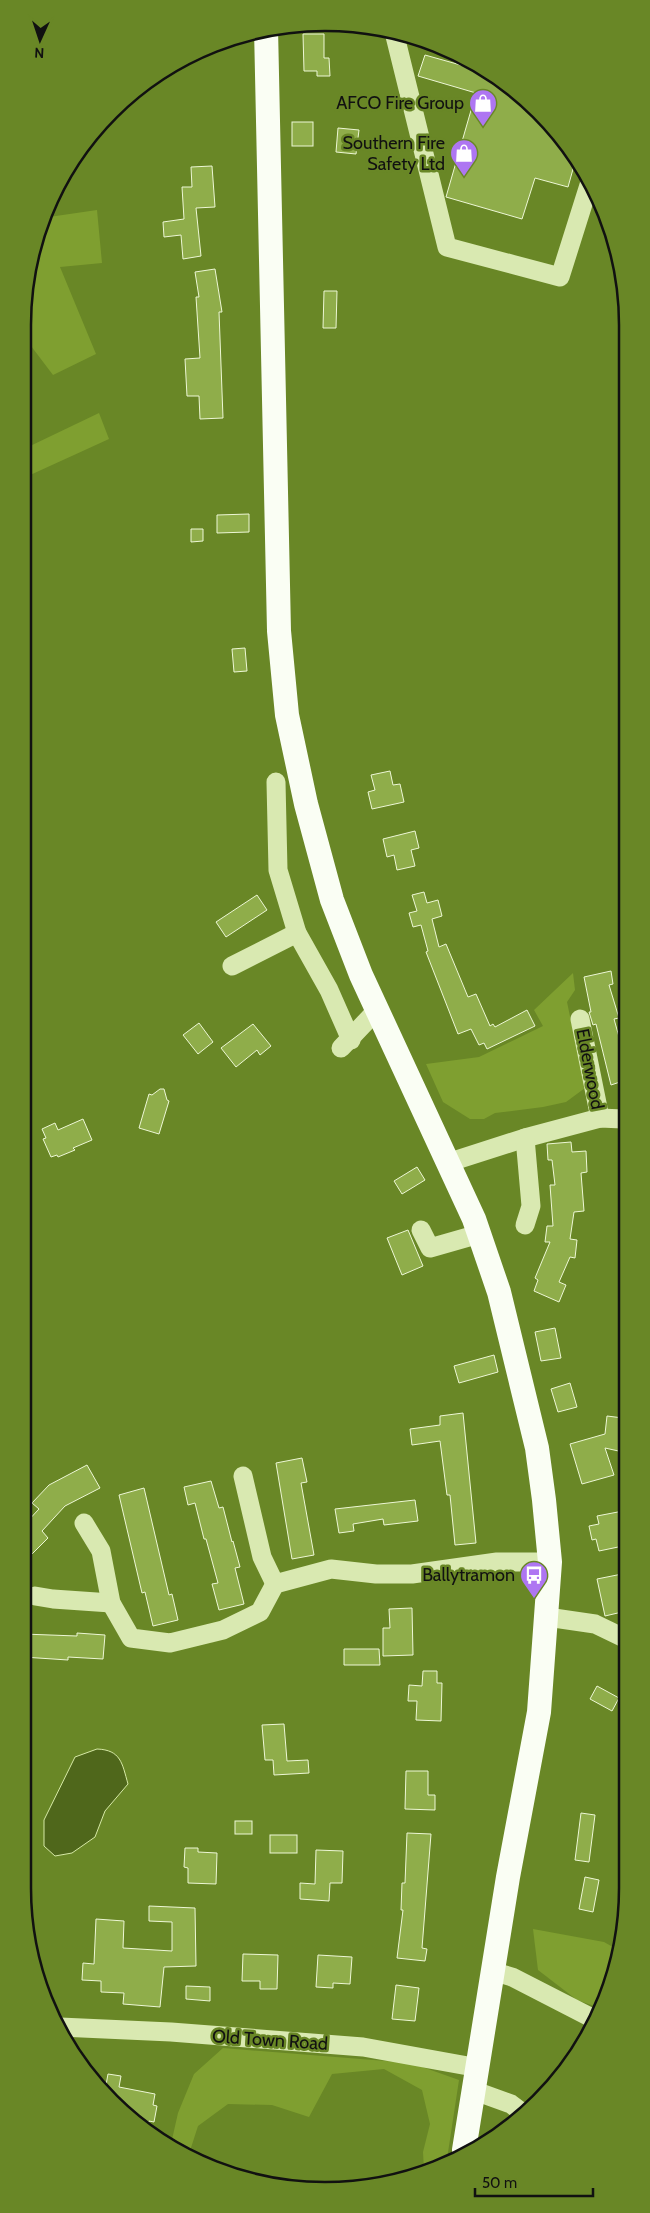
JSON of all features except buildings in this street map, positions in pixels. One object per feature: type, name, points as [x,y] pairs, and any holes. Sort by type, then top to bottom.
[{"type":"main road","points":[[266,37],[278,602],[287,715],[306,804],[327,881],[350,949],[479,1234],[499,1292],[537,1448],[550,1562],[539,1712],[508,1877],[495,1972],[465,2146]]},
{"type":"street","points":[[396,40],[447,247],[560,277],[587,192]]},
{"type":"street","points":[[276,782],[278,870],[298,933],[329,990],[346,1044],[377,1010]]},
{"type":"street","points":[[232,966],[298,933]]},
{"type":"street","name":"Elderwood","points":[[580,1019],[600,1118]]},
{"type":"street","name":"Elderwood","points":[[447,1163],[525,1138],[600,1118],[619,1119]]},
{"type":"street","points":[[524,1225],[532,1206],[525,1138]]},
{"type":"street","points":[[421,1230],[430,1248],[479,1234]]},
{"type":"street","points":[[244,1476],[262,1557],[275,1584]]},
{"type":"street","points":[[84,1523],[101,1550],[110,1603],[131,1638],[170,1642],[223,1630],[260,1612],[275,1584],[331,1569],[376,1574],[412,1574],[497,1562],[550,1562]]},
{"type":"street","points":[[35,1596],[110,1603]]},
{"type":"street","points":[[547,1617],[595,1624],[619,1636]]},
{"type":"street","points":[[495,1972],[512,1977],[589,2016]]},
{"type":"street","name":"Old Town Road","points":[[67,2027],[171,2032],[363,2047],[479,2068]]},
{"type":"street","points":[[475,2091],[511,2104],[518,2110]]},
{"type":"shaded area","points":[[97,210],[102,263],[60,267],[96,354],[53,375],[31,346],[32,306],[37,268],[41,249],[53,216]]},
{"type":"shaded area","points":[[99,413],[109,439],[31,475],[31,446]]},
{"type":"shaded area","points":[[573,973],[575,990],[567,1002],[585,1088],[566,1102],[495,1113],[484,1119],[470,1119],[443,1102],[426,1064],[479,1057],[543,1026],[534,1010]]},
{"type":"shaded area","points":[[97,1749],[116,1755],[122,1764],[128,1784],[105,1811],[95,1837],[72,1853],[55,1856],[44,1846],[44,1820],[75,1757]]},
{"type":"shaded area","points":[[533,1929],[604,1942],[613,1947],[609,1964],[593,2006],[577,2000],[538,1970]]},
{"type":"shaded area","points":[[223,2048],[411,2063],[459,2080],[448,2154],[424,2164],[423,2152],[430,2124],[422,2090],[384,2069],[332,2074],[309,2117],[272,2105],[228,2104],[198,2126],[191,2149],[172,2138],[178,2113],[194,2074]]},
{"type":"place","name":"AFCO Fire Group","points":[[483,127]]},
{"type":"place","name":"Southern Fire Safety Ltd","points":[[464,177]]},
{"type":"place","name":"Ballytramon","points":[[534,1599]]}]
